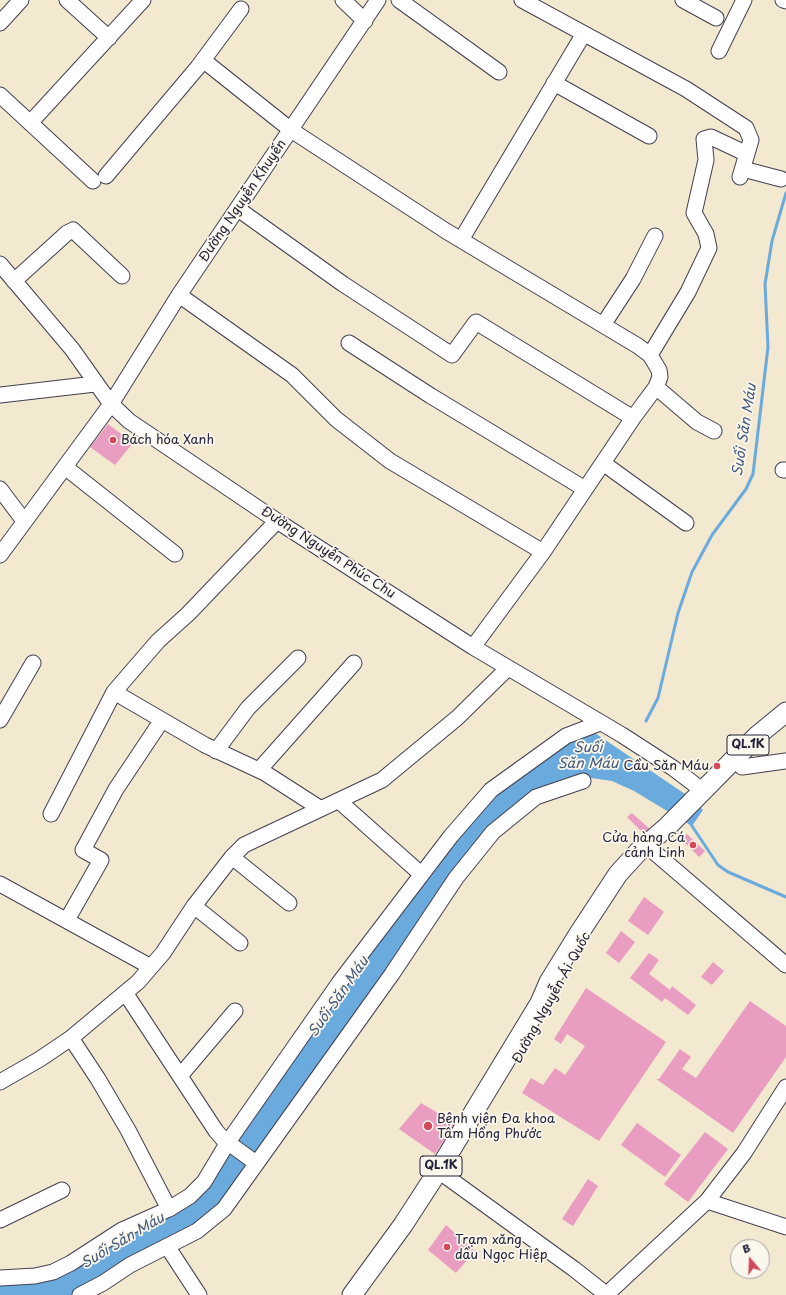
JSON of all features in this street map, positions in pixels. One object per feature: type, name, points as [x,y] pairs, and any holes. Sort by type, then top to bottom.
[{"type":"main road","name":"QL.1K","points":[[705,793],[758,735],[786,712]]},
{"type":"main road","name":"QL.1K","points":[[742,766],[786,729]]},
{"type":"main road","name":"Đường Nguyễn Ái Quốc","points":[[352,1295],[403,1226],[529,1031],[550,1008],[559,986],[588,933],[616,892],[654,852],[671,830],[705,793],[742,766]]},
{"type":"main road","name":"Đường Nguyễn Ái Quốc","points":[[366,1295],[386,1269],[447,1177],[529,1031],[574,942],[618,874],[639,851],[671,830]]},
{"type":"street","points":[[0,23],[22,0]]},
{"type":"street","points":[[67,0],[109,38]]},
{"type":"street","points":[[30,123],[143,0]]},
{"type":"street","points":[[343,0],[365,21]]},
{"type":"street","name":"Đường Nguyễn Khuyến","points":[[0,554],[110,404],[179,295],[378,0]]},
{"type":"street","points":[[399,0],[498,72]]},
{"type":"street","points":[[522,0],[686,89],[746,128],[750,140],[742,173],[781,179]]},
{"type":"street","points":[[683,0],[716,18]]},
{"type":"street","points":[[719,51],[744,0]]},
{"type":"street","points":[[0,95],[30,123],[100,178],[203,60],[241,9]]},
{"type":"street","points":[[461,240],[584,35]]},
{"type":"street","points":[[203,60],[291,130],[461,240],[650,355],[659,370],[660,377],[656,386],[543,552],[473,647]]},
{"type":"street","points":[[554,83],[649,136]]},
{"type":"street","points":[[650,355],[688,292],[709,248],[706,234],[694,213],[706,160],[704,139],[705,137],[711,137],[747,154]]},
{"type":"street","points":[[238,209],[343,284],[452,355],[476,322],[633,418]]},
{"type":"street","points":[[14,281],[67,233],[73,230],[122,276]]},
{"type":"street","points":[[603,325],[633,279],[655,236]]},
{"type":"street","name":"Đường Nguyễn Phúc Chu","points":[[0,264],[72,348],[110,404],[129,421],[277,521],[507,669],[622,735],[657,757],[705,793]]},
{"type":"street","points":[[179,295],[292,375],[336,419],[390,461],[543,552]]},
{"type":"street","points":[[349,343],[431,396],[585,490]]},
{"type":"street","points":[[0,395],[95,384]]},
{"type":"street","points":[[656,386],[697,422],[714,431]]},
{"type":"street","points":[[603,463],[686,523]]},
{"type":"street","points":[[65,467],[175,554]]},
{"type":"street","points":[[0,490],[24,522]]},
{"type":"street","points":[[51,814],[114,692],[158,641],[188,614],[277,521]]},
{"type":"street","points":[[216,750],[248,708],[298,658]]},
{"type":"street","points":[[0,720],[33,663]]},
{"type":"street","points":[[259,770],[354,663]]},
{"type":"street","points":[[0,1082],[72,1038],[126,994],[163,953],[194,906],[232,856],[251,840],[370,787],[400,766],[457,718],[507,669]]},
{"type":"street","points":[[114,692],[216,750],[259,770],[321,809]]},
{"type":"street","points":[[68,920],[101,860],[83,850],[116,789],[162,720]]},
{"type":"street","points":[[0,1278],[35,1276],[53,1272],[71,1263],[122,1230],[169,1209],[190,1196],[204,1182],[228,1142],[339,983],[420,874],[451,836],[492,790],[566,736],[600,723]]},
{"type":"street","points":[[742,766],[786,761]]},
{"type":"street","points":[[80,1295],[103,1283],[130,1265],[197,1231],[224,1209],[392,974],[456,878],[493,832],[536,797],[583,781]]},
{"type":"street","points":[[339,801],[420,874]]},
{"type":"street","points":[[654,852],[786,965]]},
{"type":"street","points":[[232,856],[290,903]]},
{"type":"street","points":[[0,884],[68,920],[151,967]]},
{"type":"street","points":[[194,906],[240,943]]},
{"type":"street","points":[[126,994],[216,1131],[256,1163]]},
{"type":"street","points":[[180,1076],[235,1011]]},
{"type":"street","points":[[72,1038],[120,1117],[169,1209]]},
{"type":"street","points":[[447,1177],[607,1294],[707,1201],[744,1153],[786,1087]]},
{"type":"street","points":[[0,1220],[62,1190]]},
{"type":"street","points":[[707,1201],[786,1227]]},
{"type":"street","points":[[168,1246],[199,1295]]},
{"type":"water","name":"Suối Săn Máu","points":[[592,731],[688,796],[703,810],[692,826],[634,791],[612,781],[584,777],[490,830],[221,1206],[195,1227],[72,1295],[0,1295],[0,1282],[38,1279],[193,1199],[343,983],[494,793],[568,740]]},
{"type":"building","name":"Bách hóa Xanh","points":[[108,424],[133,443],[115,465],[90,447]]},
{"type":"building","points":[[632,813],[652,831],[646,836],[627,817]]},
{"type":"building","points":[[687,834],[705,851],[699,857],[681,839]]},
{"type":"building","points":[[644,897],[664,912],[648,935],[628,921]]},
{"type":"building","points":[[621,931],[635,942],[619,963],[606,953]]},
{"type":"building","points":[[649,953],[659,960],[649,974],[670,990],[672,986],[696,1005],[688,1015],[665,998],[662,1002],[630,978]]},
{"type":"building","points":[[713,962],[724,971],[712,985],[701,977]]},
{"type":"building","points":[[586,988],[666,1042],[599,1141],[522,1093],[531,1078],[543,1085],[555,1068],[565,1075],[585,1046],[567,1034],[561,1044],[554,1039]]},
{"type":"building","points":[[750,1001],[786,1026],[786,1057],[733,1133],[656,1079],[659,1079],[680,1049],[691,1057],[682,1069],[696,1078]]},
{"type":"building","name":"Bệnh viện Đa khoa Tâm Hồng Phước","points":[[421,1103],[455,1123],[435,1154],[399,1129]]},
{"type":"building","points":[[637,1123],[681,1155],[665,1177],[621,1145]]},
{"type":"building","points":[[705,1132],[728,1149],[688,1202],[664,1184]]},
{"type":"building","points":[[588,1179],[598,1186],[573,1226],[562,1219]]},
{"type":"building","name":"Trạm xăng dầu Ngọc Hiệp","points":[[446,1225],[475,1251],[456,1273],[428,1250]]},
{"type":"waterway","name":"Suối Săn Máu","points":[[646,721],[658,698],[678,613],[692,572],[712,535],[746,489],[753,474],[768,347],[765,284],[772,241],[786,193]]},
{"type":"waterway","points":[[690,823],[718,865],[728,872],[786,897]]},
{"type":"place","name":"Bách hóa Xanh","points":[[113,440]]},
{"type":"place","name":"Cầu Săn Máu","points":[[717,766]]},
{"type":"place","name":"Cửa hàng Cá cảnh Linh","points":[[693,845]]},
{"type":"place","name":"Bệnh viện Đa khoa Tâm Hồng Phước","points":[[428,1126]]},
{"type":"place","name":"Trạm xăng dầu Ngọc Hiệp","points":[[447,1247]]}]
